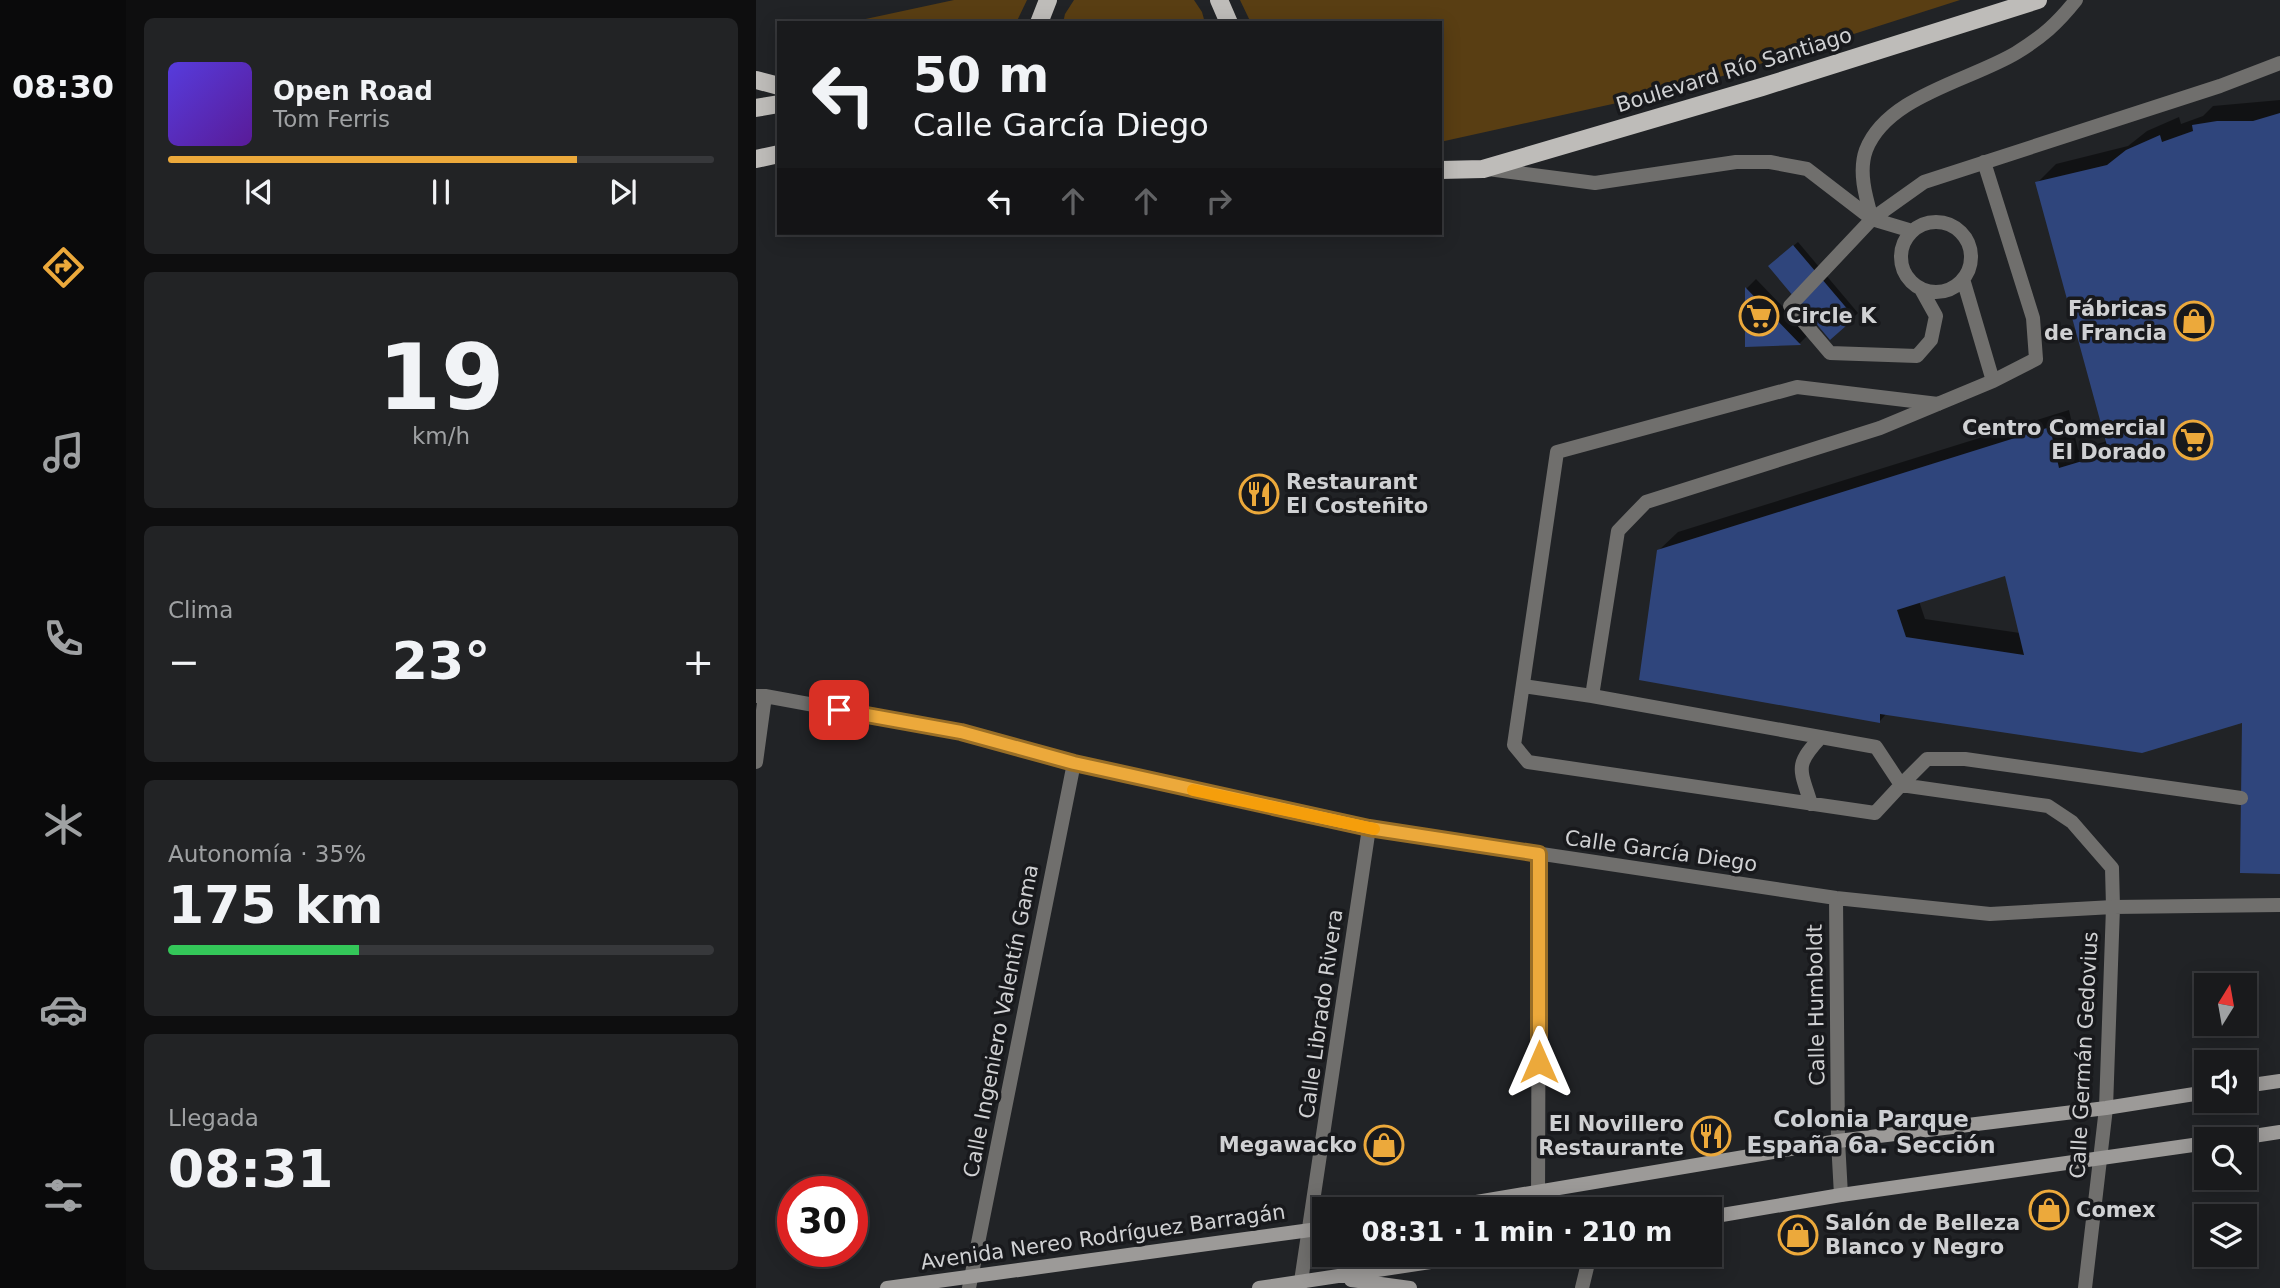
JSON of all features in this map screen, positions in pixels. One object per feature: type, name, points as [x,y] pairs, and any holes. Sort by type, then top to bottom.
[{"type":"main road","points":[[1040,21],[1048,0]]},
{"type":"main road","points":[[1219,0],[1228,21]]},
{"type":"main road","name":"Boulevard Río Santiago","points":[[1442,170],[1483,169],[1762,87],[2038,0]]},
{"type":"main road","points":[[756,80],[777,85]]},
{"type":"main road","points":[[756,108],[777,104]]},
{"type":"main road","points":[[756,159],[777,154]]},
{"type":"street","points":[[1872,219],[1863,185],[1865,153],[1876,130],[1897,110],[2015,54],[2057,24],[2076,0]]},
{"type":"street","points":[[1921,289],[1944,291],[1955,286],[1963,279],[1971,257],[1963,235],[1944,223],[1921,225],[1905,240],[1901,262],[1904,274],[1921,289],[1936,316],[1931,340],[1917,356],[1830,353],[1790,306],[1872,219],[1924,182],[2220,86],[2280,63]]},
{"type":"street","points":[[1483,169],[1595,183],[1736,162],[1770,162],[1807,169],[1872,219],[1912,232]]},
{"type":"street","points":[[1592,696],[1618,531],[1646,502],[1880,428],[1993,381],[2036,359],[2033,318],[1984,162]]},
{"type":"street","points":[[1963,279],[1993,381]]},
{"type":"street","points":[[1938,404],[1797,387],[1557,452],[1514,745],[1528,762],[1875,813],[1927,760],[1965,759],[2241,798]]},
{"type":"street","points":[[1523,686],[1876,747],[1901,785]]},
{"type":"street","points":[[756,762],[760,696]]},
{"type":"street","name":"Calle García Diego","points":[[760,696],[961,732],[1074,763],[1369,828],[1836,898],[1990,914],[2113,907],[2280,905]]},
{"type":"street","points":[[1811,804],[1801,770],[1803,756],[1821,737]]},
{"type":"street","name":"Calle Ingeniero Valentín Gama","points":[[970,1282],[1074,763]]},
{"type":"street","name":"Calle Germán Gedovius","points":[[1901,785],[2048,806],[2072,822],[2112,868],[2106,1108],[2085,1288]]},
{"type":"street","name":"Calle Librado Rivera","points":[[1321,1197],[1369,828]]},
{"type":"street","points":[[1539,854],[1539,1197]]},
{"type":"street","name":"Calle Humboldt","points":[[1836,898],[1841,1195]]},
{"type":"street","points":[[2257,1084],[2280,1081]]},
{"type":"street","points":[[1508,1197],[1838,1141],[2106,1108],[2194,1094]]},
{"type":"street","points":[[2257,1136],[2280,1132]]},
{"type":"street","points":[[1722,1215],[1841,1195],[2194,1145]]},
{"type":"street","name":"Avenida Nereo Rodríguez Barragán","points":[[887,1288],[970,1282],[1312,1230]]},
{"type":"street","name":"Calle Librado Rivera","points":[[1301,1285],[1312,1246]]},
{"type":"street","points":[[1259,1288],[1301,1285],[1400,1267]]},
{"type":"street","points":[[1582,1288],[1587,1267]]},
{"type":"street","points":[[1335,1277],[1410,1288]]},
{"type":"shaded area","points":[[954,0],[1027,0],[1017,21],[856,21]]},
{"type":"shaded area","points":[[1074,0],[1194,0],[1204,21],[1063,21]]},
{"type":"shaded area","points":[[1240,0],[1960,0],[1685,88],[1442,142],[1442,21],[1250,21]]},
{"type":"building","name":"Centro Comercial El Dorado","points":[[2280,113],[2280,874],[2240,873],[2242,723],[2142,753],[1880,714],[1880,723],[1639,680],[1657,550],[2050,427],[2059,468],[2109,453],[2035,182],[2107,165],[2126,150],[2160,135],[2162,142],[2193,131],[2192,125],[2217,121],[2253,121]],"holes":[[[2005,576],[2024,655],[1906,637],[1897,610]]]},
{"type":"building","points":[[1793,245],[1855,318],[1830,340],[1768,266]]},
{"type":"building","name":"Circle K","points":[[1745,287],[1801,345],[1745,347]]},
{"type":"slow traffic","points":[[1193,790],[1374,829]]},
{"type":"place","name":"Circle K","points":[[1759,316]]},
{"type":"place","name":"Fábricas de Francia","points":[[2194,321]]},
{"type":"place","name":"Centro Comercial El Dorado","points":[[2193,440]]},
{"type":"place","name":"Restaurant El Costeñito","points":[[1259,494]]},
{"type":"place","name":"El Novillero Restaurante","points":[[1711,1136]]},
{"type":"place","name":"Megawacko","points":[[1384,1145]]},
{"type":"place","name":"Comex","points":[[2049,1210]]},
{"type":"place","name":"Salón de Belleza Blanco y Negro","points":[[1798,1235]]},
{"type":"district","name":"Colonia Parque España 6a. Sección","points":[[1871,1132]]},
{"type":"route","points":[[839,710],[961,732],[1074,763],[1369,828],[1539,854],[1539,1062]]}]
